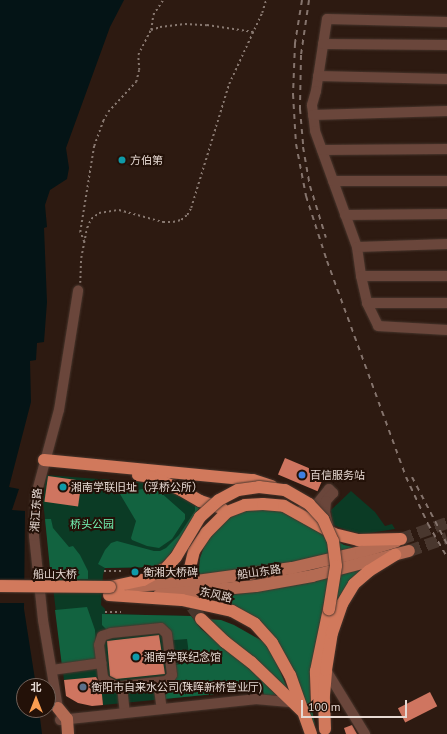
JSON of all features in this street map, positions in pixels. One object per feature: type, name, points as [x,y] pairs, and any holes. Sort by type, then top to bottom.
[{"type":"highway","points":[[44,460],[182,472],[253,480],[284,490],[309,504],[323,519],[333,541],[336,566],[316,671],[316,699],[326,732]]},
{"type":"highway","points":[[66,462],[152,477],[181,490],[200,501],[222,508],[264,504],[284,506],[298,512],[334,534],[358,540],[401,539]]},
{"type":"highway","points":[[113,591],[143,580],[168,567],[176,557],[200,517],[219,500],[238,490],[259,486],[284,490]]},
{"type":"highway","points":[[190,568],[194,551],[206,533],[227,512],[245,505]]},
{"type":"highway","points":[[326,732],[324,695],[326,670],[332,633],[342,604],[354,584],[369,571],[396,555]]},
{"type":"highway","name":"船山大桥","points":[[0,586],[113,591]]},
{"type":"highway","name":"船山大桥","points":[[0,594],[113,591]]},
{"type":"highway","name":"东风路","points":[[113,591],[182,600],[232,611],[255,624],[272,643],[290,675],[311,734]]},
{"type":"highway","points":[[201,619],[225,642],[251,662],[305,715]]},
{"type":"main road","name":"船山东路","points":[[113,591],[292,568],[361,552],[401,539]]},
{"type":"main road","name":"船山东路","points":[[113,591],[162,594],[256,586],[312,576],[409,551]]},
{"type":"main road","name":"湘江东路","points":[[61,734],[62,716]]},
{"type":"main road","name":"湘江东路","points":[[62,716],[68,734]]},
{"type":"street","points":[[447,22],[327,19],[312,104],[315,131],[357,247],[367,303],[378,326],[447,330]]},
{"type":"street","points":[[323,44],[447,45]]},
{"type":"street","points":[[318,76],[447,79]]},
{"type":"street","points":[[313,115],[447,110]]},
{"type":"street","points":[[322,150],[447,149]]},
{"type":"street","points":[[333,181],[447,181]]},
{"type":"street","points":[[345,215],[447,214]]},
{"type":"street","points":[[357,247],[447,244]]},
{"type":"street","points":[[361,276],[447,276]]},
{"type":"street","name":"湘江东路","points":[[62,716],[43,620],[34,536],[36,495],[44,460],[50,447],[59,410],[78,291]]},
{"type":"street","points":[[367,303],[447,303]]},
{"type":"street","points":[[298,512],[317,504],[329,489],[333,493],[326,501],[325,512],[327,524],[334,534]]},
{"type":"street","points":[[161,628],[167,634],[172,675],[166,681],[158,682],[116,686],[106,681],[99,645],[100,639],[104,635],[111,633],[161,628]]},
{"type":"street","points":[[52,670],[102,663]]},
{"type":"street","points":[[326,670],[365,734]]},
{"type":"street","points":[[158,682],[162,709]]},
{"type":"street","points":[[122,686],[125,713]]},
{"type":"street","points":[[62,716],[125,713],[255,700],[292,702]]},
{"type":"path","points":[[84,242],[80,232],[94,146],[102,121],[108,112],[136,82],[138,77],[138,55],[151,30],[153,15],[163,0]]},
{"type":"path","points":[[78,291],[80,258],[86,228],[91,219],[99,213],[119,210],[163,222],[181,220],[187,215],[191,208],[229,84],[266,0]]},
{"type":"path","points":[[151,30],[160,27],[185,24],[207,25],[253,32]]},
{"type":"path","points":[[104,571],[121,571]]},
{"type":"path","points":[[105,612],[121,612]]},
{"type":"green space","name":"桥头公园","points":[[46,475],[138,482],[154,485],[172,492],[199,508],[167,558],[156,567],[105,568],[103,575],[101,605],[105,609],[105,614],[191,616],[201,629],[257,675],[276,695],[264,696],[263,688],[247,684],[230,686],[225,693],[103,705],[100,677],[64,680],[43,502]]},
{"type":"green space","points":[[142,489],[159,491],[185,514],[185,519],[172,539],[159,548],[147,546],[132,540],[131,538],[136,521],[120,494]]},
{"type":"green space","points":[[351,491],[375,512],[385,526],[392,524],[395,529],[363,534],[333,525],[331,510]]},
{"type":"green space","points":[[195,506],[199,508],[177,544],[167,558],[156,567],[105,568],[98,564],[105,550],[111,543],[117,541],[154,551],[160,551],[166,548],[179,535],[195,511]]},
{"type":"green space","points":[[265,508],[285,510],[344,545],[353,547],[348,550],[309,560],[220,575],[161,579],[174,568],[199,568],[200,558],[205,544],[216,530],[232,516],[247,510]]},
{"type":"green space","points":[[45,519],[51,519],[53,528],[69,547],[73,546],[80,555],[88,571],[88,579],[51,579]]},
{"type":"green space","points":[[365,566],[340,595],[311,666],[311,705],[315,725],[312,726],[289,664],[238,608],[223,601],[208,598],[260,591]]},
{"type":"green space","points":[[87,607],[95,630],[97,659],[62,666],[55,610]]},
{"type":"green space","points":[[102,614],[191,616],[201,629],[257,675],[276,695],[264,696],[263,688],[247,684],[230,686],[225,693],[164,699],[163,686],[176,665],[190,662],[187,639],[174,640],[172,639],[170,633],[109,632],[102,625]]},
{"type":"green space","points":[[205,619],[221,620],[234,625],[264,642],[272,652],[290,695]]},
{"type":"shaded area","points":[[0,0],[124,0],[110,27],[66,148],[69,168],[67,179],[50,190],[45,205],[47,227],[44,228],[47,302],[44,342],[37,343],[36,360],[30,361],[31,402],[9,487],[19,489],[12,510],[25,511],[24,609],[35,678],[16,678],[16,718],[40,718],[42,734],[0,734]]},
{"type":"pier","points":[[0,579],[26,579],[26,603],[0,603]]},
{"type":"building","name":"百信服务站","points":[[285,458],[325,475],[318,491],[278,475]]},
{"type":"building","name":"湘南学联旧址（浮桥公所）","points":[[48,476],[82,481],[78,506],[44,502]]},
{"type":"building","name":"湘南学联纪念馆","points":[[159,635],[165,674],[116,679],[110,676],[107,641]]},
{"type":"building","name":"衡阳市自来水公司(珠晖新桥营业厅)","points":[[96,677],[101,685],[103,705],[92,706],[78,703],[66,696],[64,680]]},
{"type":"building","points":[[430,692],[437,706],[405,723],[398,708]]},
{"type":"building","points":[[352,725],[357,734],[346,734],[344,728]]},
{"type":"tunnel","points":[[401,539],[447,523]]},
{"type":"tunnel","points":[[409,551],[447,538]]},
{"type":"tunnel","points":[[190,568],[189,588],[192,607],[201,619]]},
{"type":"railway","points":[[302,0],[295,43],[293,94],[296,144],[306,196],[327,261],[406,477],[428,524],[447,557]]},
{"type":"railway","points":[[309,0],[301,55],[300,109],[303,147],[310,186],[326,238]]},
{"type":"railway","points":[[412,477],[447,544]]},
{"type":"place","name":"方伯第","points":[[122,160]]},
{"type":"place","name":"百信服务站","points":[[302,475]]},
{"type":"place","name":"湘南学联旧址（浮桥公所）","points":[[63,487]]},
{"type":"place","name":"衡湘大桥碑","points":[[135,572]]},
{"type":"place","name":"湘南学联纪念馆","points":[[136,657]]},
{"type":"place","name":"衡阳市自来水公司(珠晖新桥营业厅)","points":[[83,687]]}]
